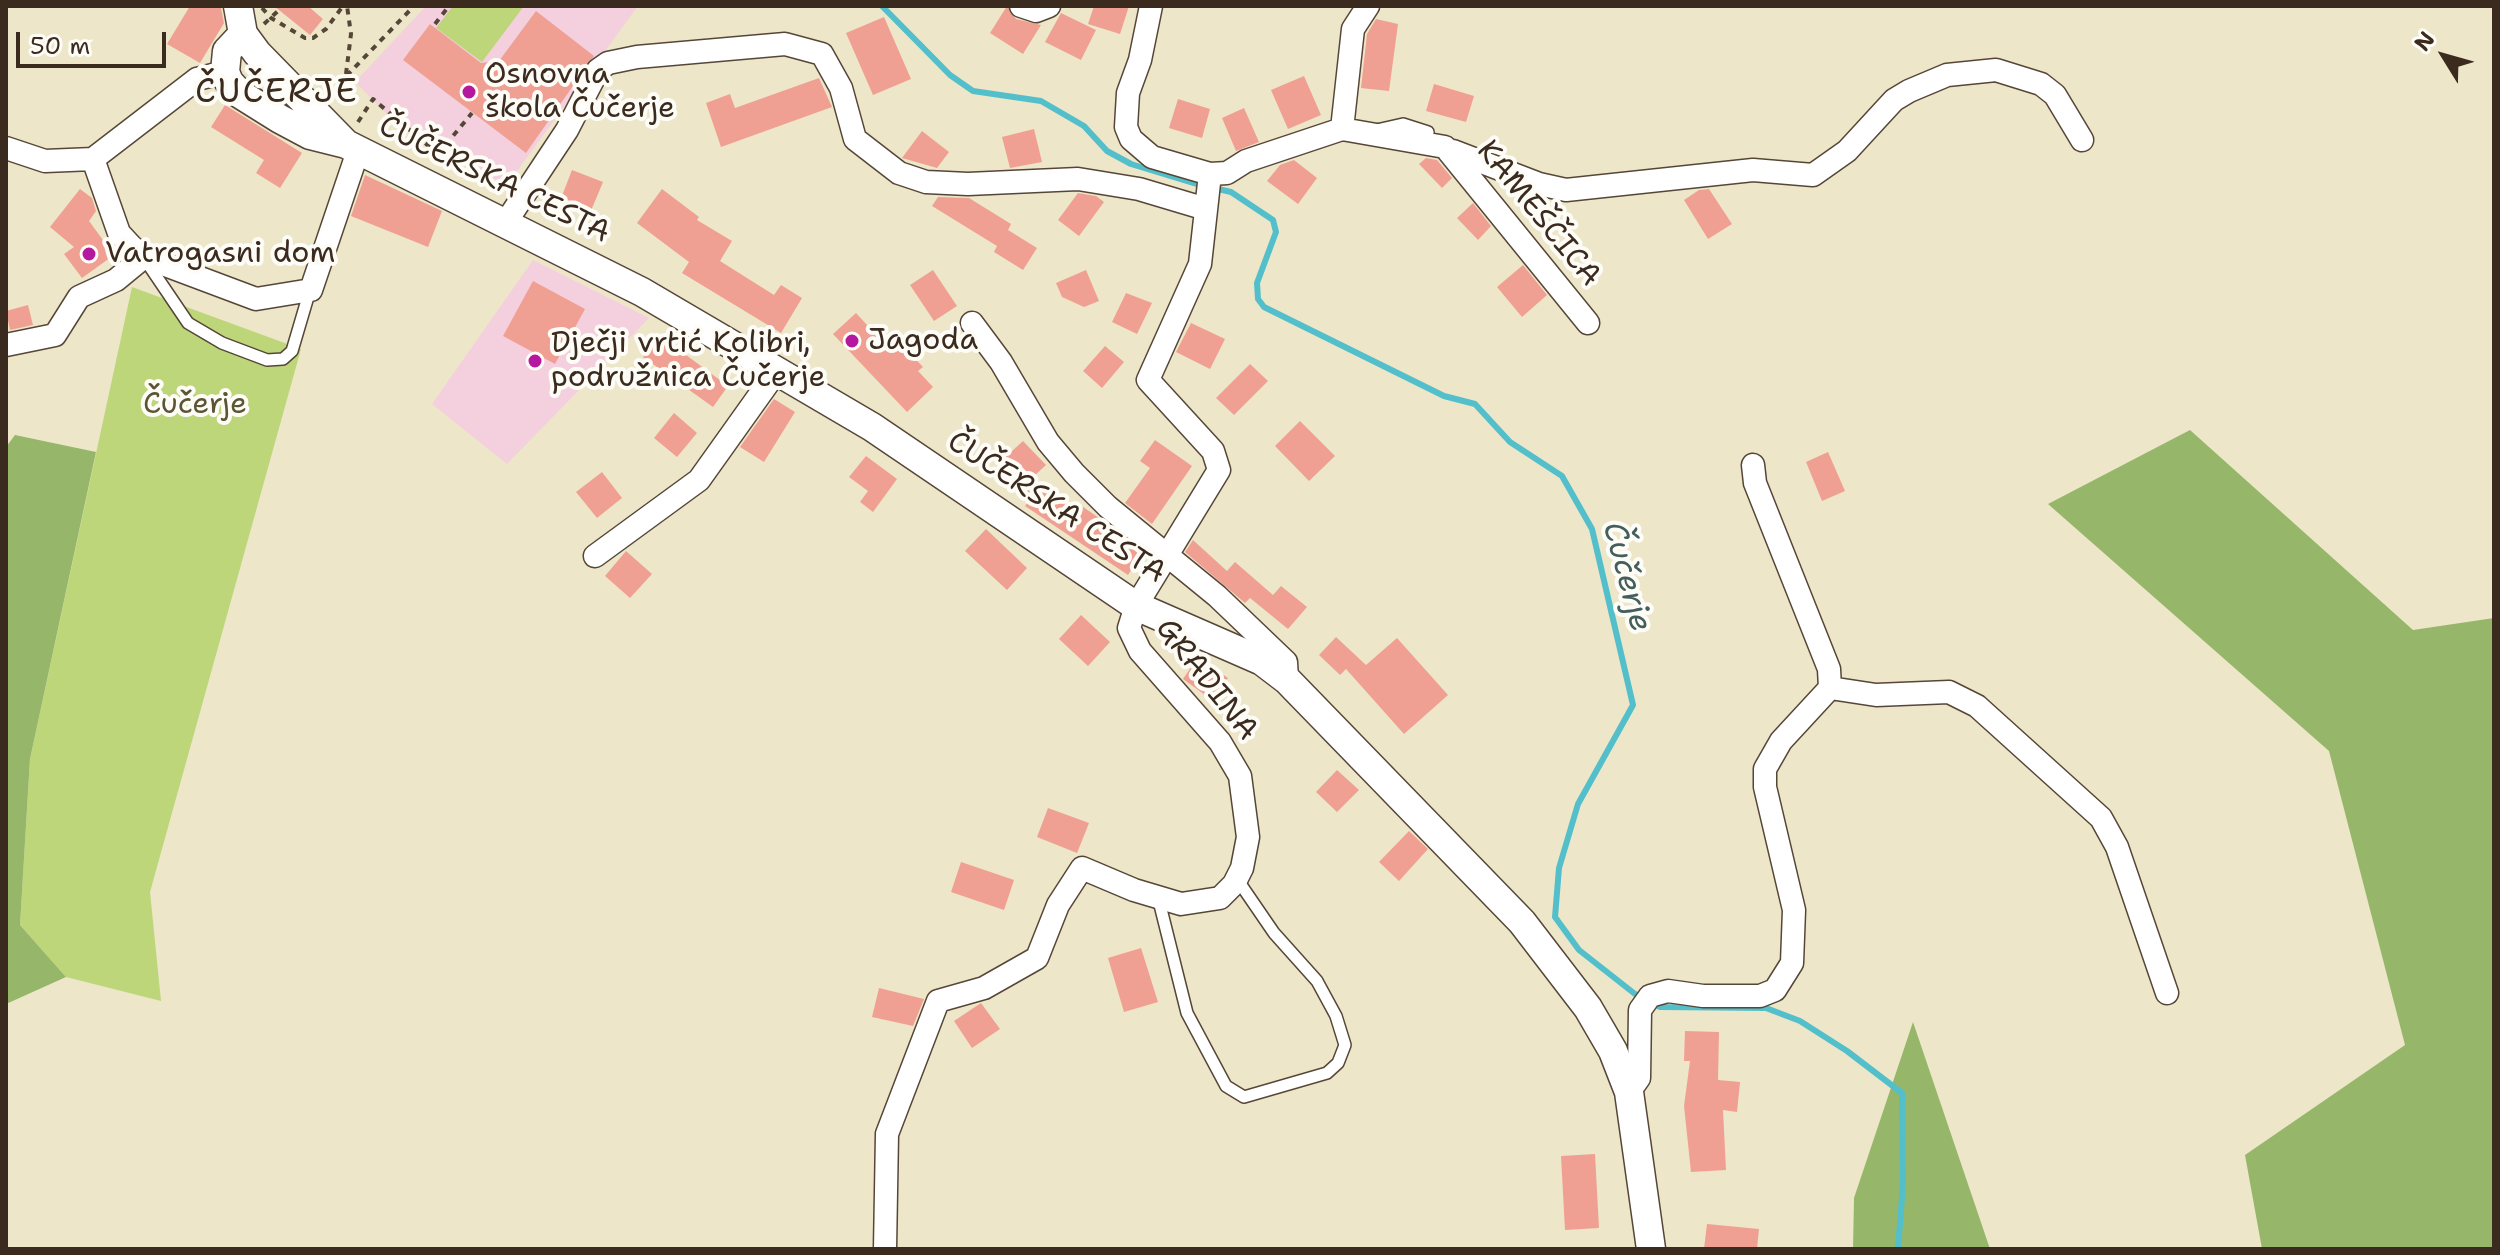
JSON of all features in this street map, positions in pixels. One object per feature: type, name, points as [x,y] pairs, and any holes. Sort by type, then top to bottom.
[{"type":"street","points":[[238,6],[272,70],[353,140]]},
{"type":"street","points":[[1021,6],[1036,11],[1049,6]]},
{"type":"street","points":[[1151,6],[1144,46],[1126,103],[1126,127],[1131,139],[1152,157],[1208,189]]},
{"type":"street","points":[[1342,129],[1353,29],[1368,6]]},
{"type":"street","points":[[250,32],[227,51],[225,72],[240,94],[310,135],[353,140]]},
{"type":"street","points":[[506,222],[567,130],[598,70],[608,63],[637,57],[785,44],[822,54],[841,88],[855,139],[899,173],[926,182],[968,184],[1078,179],[1139,189],[1208,189]]},
{"type":"street","points":[[1436,140],[1526,179],[1566,190],[1753,170],[1813,175],[1847,151],[1894,100],[1909,91],[1947,75],[1996,70],[2041,84],[2055,95],[2082,140]]},
{"type":"street","points":[[6,148],[45,161],[93,159],[197,79],[225,72]]},
{"type":"street","name":"KAMEŠČICA","points":[[1208,189],[1246,161],[1342,129],[1436,140],[1588,323]]},
{"type":"street","points":[[93,159],[119,233],[144,257],[256,299],[311,290],[353,140]]},
{"type":"street","name":"ČUČERSKA CESTA","points":[[353,140],[642,292],[872,427],[1136,606],[1262,661],[1287,680],[1522,922],[1588,1008],[1613,1051],[1629,1092],[1651,1249]]},
{"type":"street","points":[[1136,606],[1219,470],[1213,451],[1197,430],[1161,398],[1148,380],[1200,264],[1206,235],[1208,189]]},
{"type":"street","points":[[6,345],[55,335],[79,297],[116,280],[144,257]]},
{"type":"street","points":[[972,323],[1056,453],[1108,507],[1217,596],[1286,662],[1287,680]]},
{"type":"street","points":[[595,556],[699,480],[776,372]]},
{"type":"street","points":[[1629,1092],[1639,1078],[1640,1010],[1650,996],[1668,991],[1703,996],[1760,996],[1775,990],[1786,978],[1796,945],[1794,910],[1765,787],[1765,769],[1781,741],[1830,688],[1829,669],[1755,483],[1753,465]]},
{"type":"street","name":"GRADINA","points":[[1136,606],[1129,628],[1140,651],[1220,742],[1240,776],[1248,837],[1237,878]]},
{"type":"street","points":[[1830,688],[1876,695],[1949,692],[1977,706],[2101,818],[2117,847],[2167,993]]},
{"type":"street","points":[[886,1245],[887,1134],[938,1001],[984,988],[1037,958],[1058,905],[1082,868],[1181,904],[1220,898],[1237,878]]},
{"type":"lane","points":[[144,257],[155,278],[188,323],[222,343],[267,360],[283,359],[292,351],[311,290]]},
{"type":"lane","points":[[1158,897],[1187,1013],[1226,1086],[1244,1097],[1327,1073],[1338,1063],[1345,1045],[1336,1016],[1317,981],[1274,933],[1237,878]]},
{"type":"path","points":[[261,6],[271,18],[305,38],[313,38],[326,29],[345,6]]},
{"type":"path","points":[[345,6],[351,34],[346,77]]},
{"type":"path","points":[[321,102],[414,6]]},
{"type":"path","points":[[435,24],[449,6]]},
{"type":"path","points":[[250,32],[279,10]]},
{"type":"path","points":[[353,140],[373,99],[437,156],[472,113]]},
{"type":"shaded area","name":"Osnovna škola Čučerje","points":[[426,6],[638,6],[506,186],[387,114],[355,82]]},
{"type":"shaded area","name":"Dječji vrtić Kolibri, podružnica Čučerje","points":[[533,260],[649,318],[507,464],[432,404]]},
{"type":"green space","points":[[453,6],[524,6],[482,62],[436,28]]},
{"type":"green space","name":"Čučerje","points":[[132,287],[301,349],[150,892],[161,1001],[66,977],[20,925],[30,759]]},
{"type":"green space","points":[[2190,430],[2413,630],[2494,618],[2494,1249],[2262,1249],[2245,1155],[2405,1045],[2329,751],[2048,504]]},
{"type":"green space","points":[[15,435],[96,452],[30,759],[20,925],[66,977],[6,1004],[6,447]]},
{"type":"green space","points":[[1913,1022],[1990,1249],[1853,1249],[1854,1198]]},
{"type":"building","points":[[190,6],[221,8],[224,23],[200,63],[167,44]]},
{"type":"building","points":[[274,6],[308,6],[323,19],[310,35]]},
{"type":"building","points":[[1007,6],[1016,19],[1041,25],[1023,54],[990,33]]},
{"type":"building","points":[[1094,6],[1129,6],[1120,34],[1088,24]]},
{"type":"building","points":[[536,11],[594,56],[526,153],[403,60],[430,24],[481,63],[499,61]]},
{"type":"building","points":[[1061,13],[1096,30],[1081,60],[1045,42]]},
{"type":"building","points":[[884,17],[911,79],[873,95],[846,33]]},
{"type":"building","points":[[1376,19],[1398,24],[1389,91],[1361,88],[1367,34]]},
{"type":"building","points":[[1304,76],[1321,115],[1288,129],[1271,90]]},
{"type":"building","points":[[819,78],[832,107],[721,147],[706,103],[730,94],[735,108]]},
{"type":"building","points":[[1434,84],[1474,96],[1466,122],[1426,111]]},
{"type":"building","points":[[1178,99],[1210,109],[1202,138],[1169,128]]},
{"type":"building","points":[[225,105],[302,153],[280,188],[256,173],[264,160],[211,127]]},
{"type":"building","points":[[1244,108],[1259,142],[1236,151],[1222,118]]},
{"type":"building","points":[[1034,129],[1042,162],[1010,168],[1002,137]]},
{"type":"building","points":[[922,131],[949,152],[937,168],[902,158]]},
{"type":"building","points":[[1426,158],[1437,160],[1452,178],[1442,188],[1419,164]]},
{"type":"building","points":[[1294,160],[1317,178],[1298,204],[1267,181],[1280,165]]},
{"type":"building","points":[[572,170],[603,182],[590,213],[560,201]]},
{"type":"building","points":[[365,175],[442,211],[428,247],[351,216]]},
{"type":"building","points":[[80,189],[92,198],[96,211],[89,221],[114,255],[82,278],[64,254],[74,247],[50,227]]},
{"type":"building","points":[[662,189],[699,217],[697,220],[732,241],[720,261],[774,295],[781,285],[802,298],[781,333],[682,273],[689,262],[637,223]]},
{"type":"building","points":[[1709,189],[1732,224],[1708,239],[1684,200],[1699,190]]},
{"type":"building","points":[[1078,193],[1096,196],[1104,202],[1079,236],[1058,220]]},
{"type":"building","points":[[938,197],[969,198],[1011,224],[1008,230],[1037,248],[1023,270],[994,252],[997,246],[932,206]]},
{"type":"building","points":[[1473,203],[1491,226],[1478,240],[1457,218]]},
{"type":"building","points":[[1523,265],[1547,295],[1522,317],[1497,287]]},
{"type":"building","points":[[933,270],[957,306],[934,321],[910,285]]},
{"type":"building","points":[[1086,270],[1099,301],[1084,307],[1062,297],[1056,283]]},
{"type":"building","points":[[533,281],[585,309],[555,364],[503,336]]},
{"type":"building","points":[[1126,293],[1152,303],[1137,334],[1112,322]]},
{"type":"building","points":[[28,305],[33,325],[10,330],[6,311]]},
{"type":"building","points":[[856,313],[889,349],[898,341],[923,367],[918,371],[933,387],[907,412],[833,334]]},
{"type":"building","points":[[1191,323],[1225,339],[1210,369],[1176,352]]},
{"type":"building","points":[[659,335],[728,386],[713,407],[643,357]]},
{"type":"building","points":[[1105,346],[1124,362],[1102,388],[1083,371]]},
{"type":"building","points":[[1250,364],[1268,381],[1234,415],[1216,398]]},
{"type":"building","points":[[774,399],[795,412],[764,462],[740,447]]},
{"type":"building","points":[[674,413],[697,433],[677,457],[654,438]]},
{"type":"building","points":[[1300,421],[1335,456],[1309,481],[1275,446]]},
{"type":"building","points":[[1155,440],[1192,466],[1152,524],[1125,503],[1150,468],[1140,461]]},
{"type":"building","points":[[1023,441],[1046,465],[1032,478],[1071,508],[1076,502],[1142,553],[1128,575],[1025,506],[1032,497],[999,463]]},
{"type":"building","points":[[1828,452],[1845,491],[1822,501],[1806,462]]},
{"type":"building","points":[[866,456],[897,479],[873,512],[860,502],[868,491],[849,477]]},
{"type":"building","points":[[602,472],[622,498],[597,518],[576,492]]},
{"type":"building","points":[[986,529],[1027,568],[1007,590],[965,551]]},
{"type":"building","points":[[1193,540],[1227,571],[1235,562],[1273,595],[1281,586],[1307,607],[1288,629],[1250,598],[1245,603],[1185,552]]},
{"type":"building","points":[[626,551],[652,574],[630,598],[605,576]]},
{"type":"building","points":[[1081,615],[1110,642],[1088,666],[1059,639]]},
{"type":"building","points":[[1336,637],[1366,665],[1397,638],[1448,695],[1404,734],[1346,669],[1340,675],[1319,655]]},
{"type":"building","points":[[1198,657],[1228,678],[1212,700],[1183,679]]},
{"type":"building","points":[[1337,770],[1359,790],[1337,812],[1316,792]]},
{"type":"building","points":[[1048,808],[1089,823],[1077,853],[1037,837]]},
{"type":"building","points":[[1409,831],[1428,849],[1399,881],[1379,862]]},
{"type":"building","points":[[961,862],[1014,880],[1004,910],[951,892]]},
{"type":"building","points":[[1141,948],[1158,1002],[1124,1012],[1108,958]]},
{"type":"building","points":[[879,988],[924,999],[913,1026],[872,1017]]},
{"type":"building","points":[[981,1003],[1000,1029],[972,1048],[954,1021]]},
{"type":"building","points":[[1685,1031],[1719,1032],[1718,1080],[1740,1082],[1737,1112],[1723,1110],[1726,1170],[1691,1172],[1684,1106],[1690,1061],[1684,1061]]},
{"type":"building","points":[[1595,1154],[1599,1228],[1565,1230],[1561,1156]]},
{"type":"building","points":[[1707,1224],[1759,1229],[1757,1249],[1704,1249]]},
{"type":"waterway","name":"Čučerje","points":[[882,6],[950,75],[973,91],[1041,101],[1084,126],[1107,151],[1131,164],[1203,186]]},
{"type":"waterway","name":"Čučerje","points":[[1214,188],[1231,192],[1273,220],[1276,232],[1257,283],[1258,299],[1264,307],[1444,396],[1475,404],[1510,442],[1562,476],[1592,529],[1633,705],[1578,804],[1559,868],[1555,917],[1579,950],[1635,994],[1660,1007],[1766,1008],[1800,1021],[1847,1051],[1902,1093],[1903,1184],[1898,1249]]},
{"type":"place","name":"Osnovna škola Čučerje","points":[[469,92]]},
{"type":"place","name":"Vatrogasni dom","points":[[89,254]]},
{"type":"place","name":"Jagoda","points":[[852,341]]},
{"type":"place","name":"Dječji vrtić Kolibri, podružnica Čučerje","points":[[535,361]]},
{"type":"district","name":"ČUČERJE","points":[[277,93]]}]
